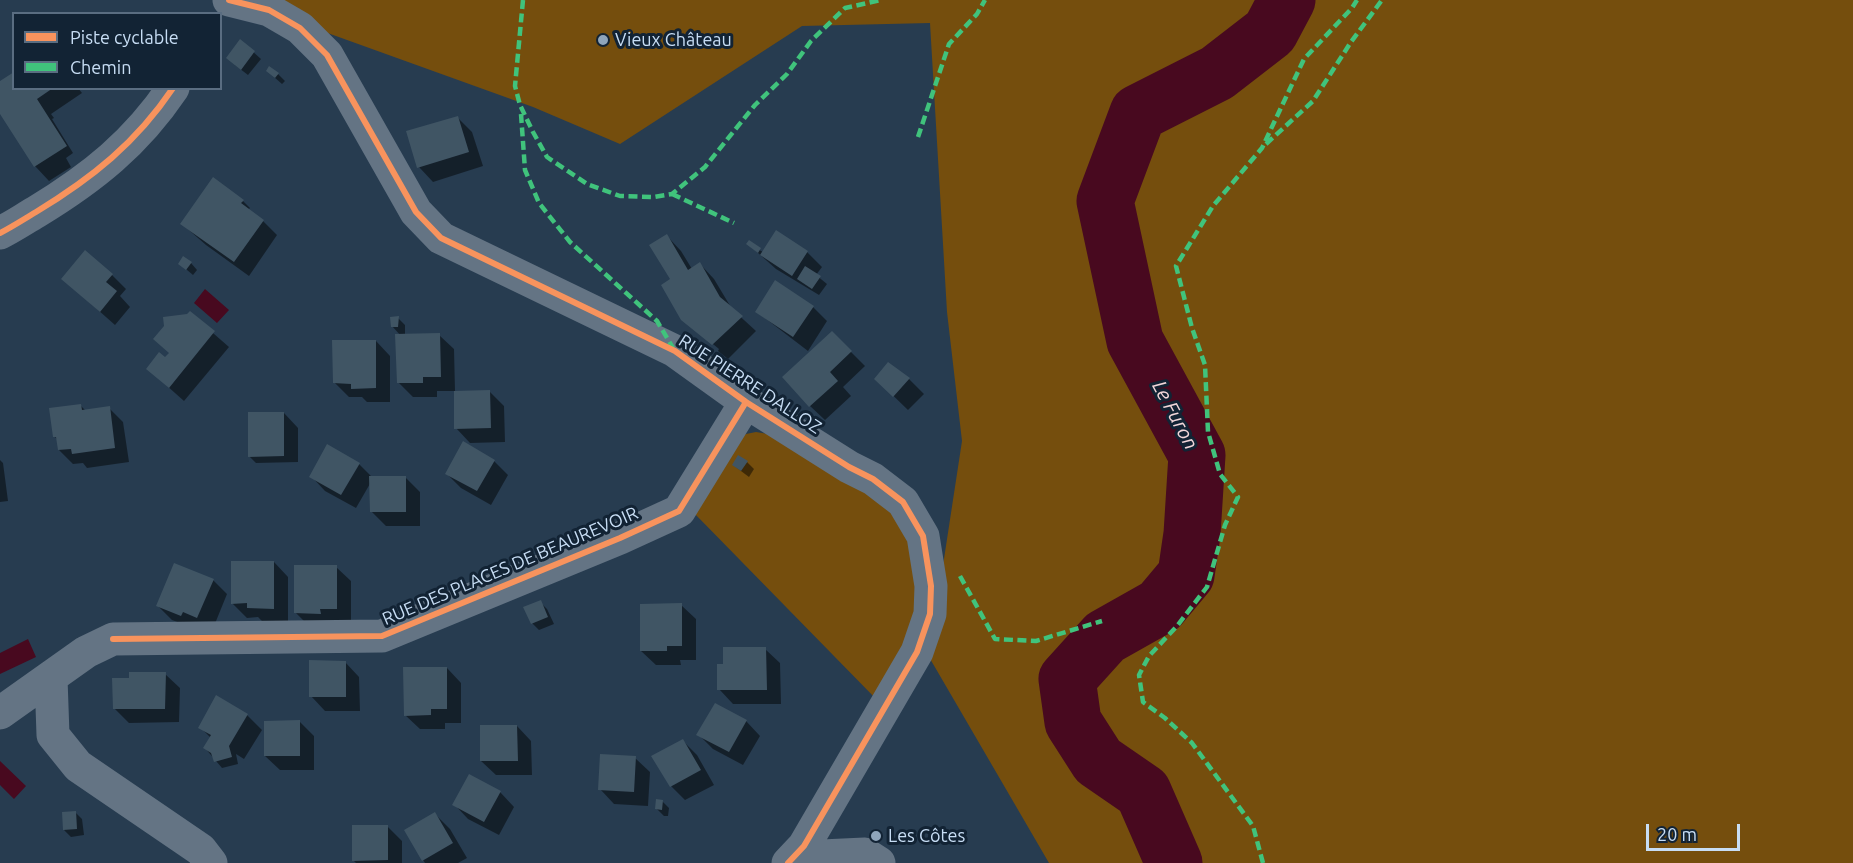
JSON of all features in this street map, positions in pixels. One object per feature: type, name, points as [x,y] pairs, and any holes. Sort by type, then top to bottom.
[{"type":"street","points":[[222,18],[228,0]]},
{"type":"street","name":"RUE PIERRE DALLOZ","points":[[228,0],[269,10],[300,28],[327,55],[416,212],[441,238],[675,351],[747,402],[849,467],[873,479],[903,502],[923,536],[931,586],[930,614],[917,652],[796,855]]},
{"type":"street","points":[[0,233],[59,198],[108,163],[157,112],[172,90]]},
{"type":"street","name":"RUE DES PLACES DE BEAUREVOIR","points":[[51,678],[86,652],[113,639],[382,636],[620,538],[679,511],[747,402]]},
{"type":"street","points":[[0,713],[51,678]]},
{"type":"street","points":[[51,678],[53,735],[78,766],[201,850],[211,863]]},
{"type":"street","points":[[796,855],[865,854],[879,863]]},
{"type":"shaded area","points":[[236,0],[1853,0],[1853,863],[1049,863],[929,657],[962,441],[947,312],[930,23],[802,26],[620,144],[533,107]]},
{"type":"shaded area","points":[[205,289],[229,310],[217,323],[194,303]]},
{"type":"shaded area","points":[[756,432],[768,434],[863,488],[909,528],[923,602],[879,702],[694,513],[738,439]]},
{"type":"shaded area","points":[[28,639],[36,657],[0,674],[0,653]]},
{"type":"shaded area","points":[[0,761],[26,786],[14,799],[0,785]]},
{"type":"building","points":[[240,39],[255,51],[241,70],[226,58]]},
{"type":"building","points":[[269,66],[279,73],[275,78],[266,71]]},
{"type":"building","points":[[12,73],[12,90],[50,90],[37,99],[67,146],[34,167],[0,114],[0,81]]},
{"type":"building","points":[[458,116],[469,152],[417,168],[406,131]]},
{"type":"building","points":[[213,177],[244,200],[241,203],[264,220],[234,262],[180,224]]},
{"type":"building","points":[[776,230],[808,251],[792,276],[760,255]]},
{"type":"building","points":[[667,234],[688,270],[700,262],[720,297],[743,316],[712,345],[681,320],[661,285],[670,279],[649,245]]},
{"type":"building","points":[[749,240],[761,248],[758,253],[746,244]]},
{"type":"building","points":[[85,250],[113,274],[106,282],[117,291],[100,312],[61,279]]},
{"type":"building","points":[[183,256],[192,262],[186,270],[178,264]]},
{"type":"building","points":[[805,266],[821,276],[812,289],[797,279]]},
{"type":"building","points":[[775,280],[814,306],[793,337],[755,312]]},
{"type":"building","points":[[190,311],[215,331],[169,388],[146,369],[159,352],[165,357],[169,353],[153,339],[164,326],[163,317],[187,314]]},
{"type":"building","points":[[399,316],[398,327],[391,327],[390,317]]},
{"type":"building","points":[[832,331],[852,351],[830,372],[838,381],[809,407],[782,377]]},
{"type":"building","points":[[440,333],[441,377],[423,377],[423,383],[397,383],[395,334]]},
{"type":"building","points":[[332,340],[376,340],[376,388],[351,389],[351,384],[333,383]]},
{"type":"building","points":[[888,362],[910,378],[893,397],[874,379]]},
{"type":"building","points":[[490,390],[491,428],[454,429],[454,391]]},
{"type":"building","points":[[81,404],[82,410],[110,406],[115,448],[72,454],[71,449],[58,450],[56,437],[53,437],[49,408]]},
{"type":"building","points":[[248,412],[284,412],[284,456],[248,457]]},
{"type":"building","points":[[463,441],[495,460],[477,491],[445,474]]},
{"type":"building","points":[[327,444],[360,463],[341,495],[309,477]]},
{"type":"building","points":[[738,455],[748,461],[741,471],[732,465]]},
{"type":"building","points":[[369,476],[406,476],[406,512],[370,512]]},
{"type":"building","points":[[231,561],[274,561],[274,609],[247,608],[247,603],[231,604]]},
{"type":"building","points":[[174,563],[214,579],[197,618],[183,612],[181,616],[156,606]]},
{"type":"building","points":[[294,565],[337,565],[337,609],[320,609],[321,614],[294,613]]},
{"type":"building","points":[[541,600],[548,617],[531,624],[523,607]]},
{"type":"building","points":[[682,603],[682,646],[667,646],[667,651],[640,651],[640,604]]},
{"type":"building","points":[[723,647],[766,647],[767,690],[717,690],[717,664],[723,664]]},
{"type":"building","points":[[309,660],[346,661],[346,697],[309,697]]},
{"type":"building","points":[[403,667],[447,667],[447,709],[431,709],[431,715],[404,716]]},
{"type":"building","points":[[129,672],[166,672],[165,709],[113,709],[112,678],[129,678]]},
{"type":"building","points":[[216,695],[248,714],[229,746],[232,757],[214,762],[211,753],[203,748],[211,735],[198,728]]},
{"type":"building","points":[[715,703],[747,720],[729,752],[696,735]]},
{"type":"building","points":[[300,720],[300,756],[264,756],[264,721]]},
{"type":"building","points":[[480,725],[517,725],[518,761],[480,761]]},
{"type":"building","points":[[683,739],[701,770],[670,787],[651,756]]},
{"type":"building","points":[[600,754],[636,756],[634,792],[598,790]]},
{"type":"building","points":[[469,774],[501,791],[484,822],[452,805]]},
{"type":"building","points":[[656,799],[663,800],[662,810],[655,809]]},
{"type":"building","points":[[76,811],[77,829],[63,830],[62,812]]},
{"type":"building","points":[[435,812],[453,843],[422,861],[404,830]]},
{"type":"building","points":[[352,825],[388,825],[388,860],[352,861]]},
{"type":"waterway","name":"Le Furon","points":[[1174,863],[1143,792],[1098,761],[1073,722],[1067,679],[1105,637],[1160,606],[1186,575],[1192,534],[1197,455],[1135,341],[1105,201],[1138,113],[1217,73],[1270,32],[1287,0]]},
{"type":"marked path","points":[[523,0],[515,86],[520,105],[547,157],[587,184],[620,196],[654,197],[672,194],[705,167],[755,105],[787,74],[811,41],[845,8],[881,0]]},
{"type":"marked path","points":[[918,137],[949,44],[977,14],[985,0]]},
{"type":"marked path","points":[[1263,863],[1253,826],[1192,743],[1165,718],[1143,702],[1139,675],[1149,656],[1177,626],[1207,587],[1225,525],[1238,497],[1220,474],[1208,432],[1205,365],[1192,328],[1176,266],[1213,206],[1262,148],[1304,59],[1357,0]]},
{"type":"marked path","points":[[1266,144],[1313,101],[1351,42],[1382,0]]},
{"type":"marked path","points":[[521,114],[525,170],[539,203],[570,242],[657,321],[673,348]]},
{"type":"marked path","points":[[672,194],[734,223]]},
{"type":"marked path","points":[[960,576],[995,639],[1036,641],[1102,621]]},
{"type":"cycle path","points":[[229,0],[269,10],[300,28],[327,55],[416,212],[441,238],[675,351],[746,402],[849,467],[873,479],[903,502],[923,536],[931,586],[930,614],[917,652],[804,846],[788,863]]},
{"type":"cycle path","points":[[0,233],[76,186],[112,158],[144,126],[172,90]]},
{"type":"cycle path","points":[[113,639],[382,636],[620,538],[679,511],[746,402]]},
{"type":"place","name":"Vieux Château","points":[[603,40]]},
{"type":"place","name":"Les Côtes","points":[[876,836]]}]
